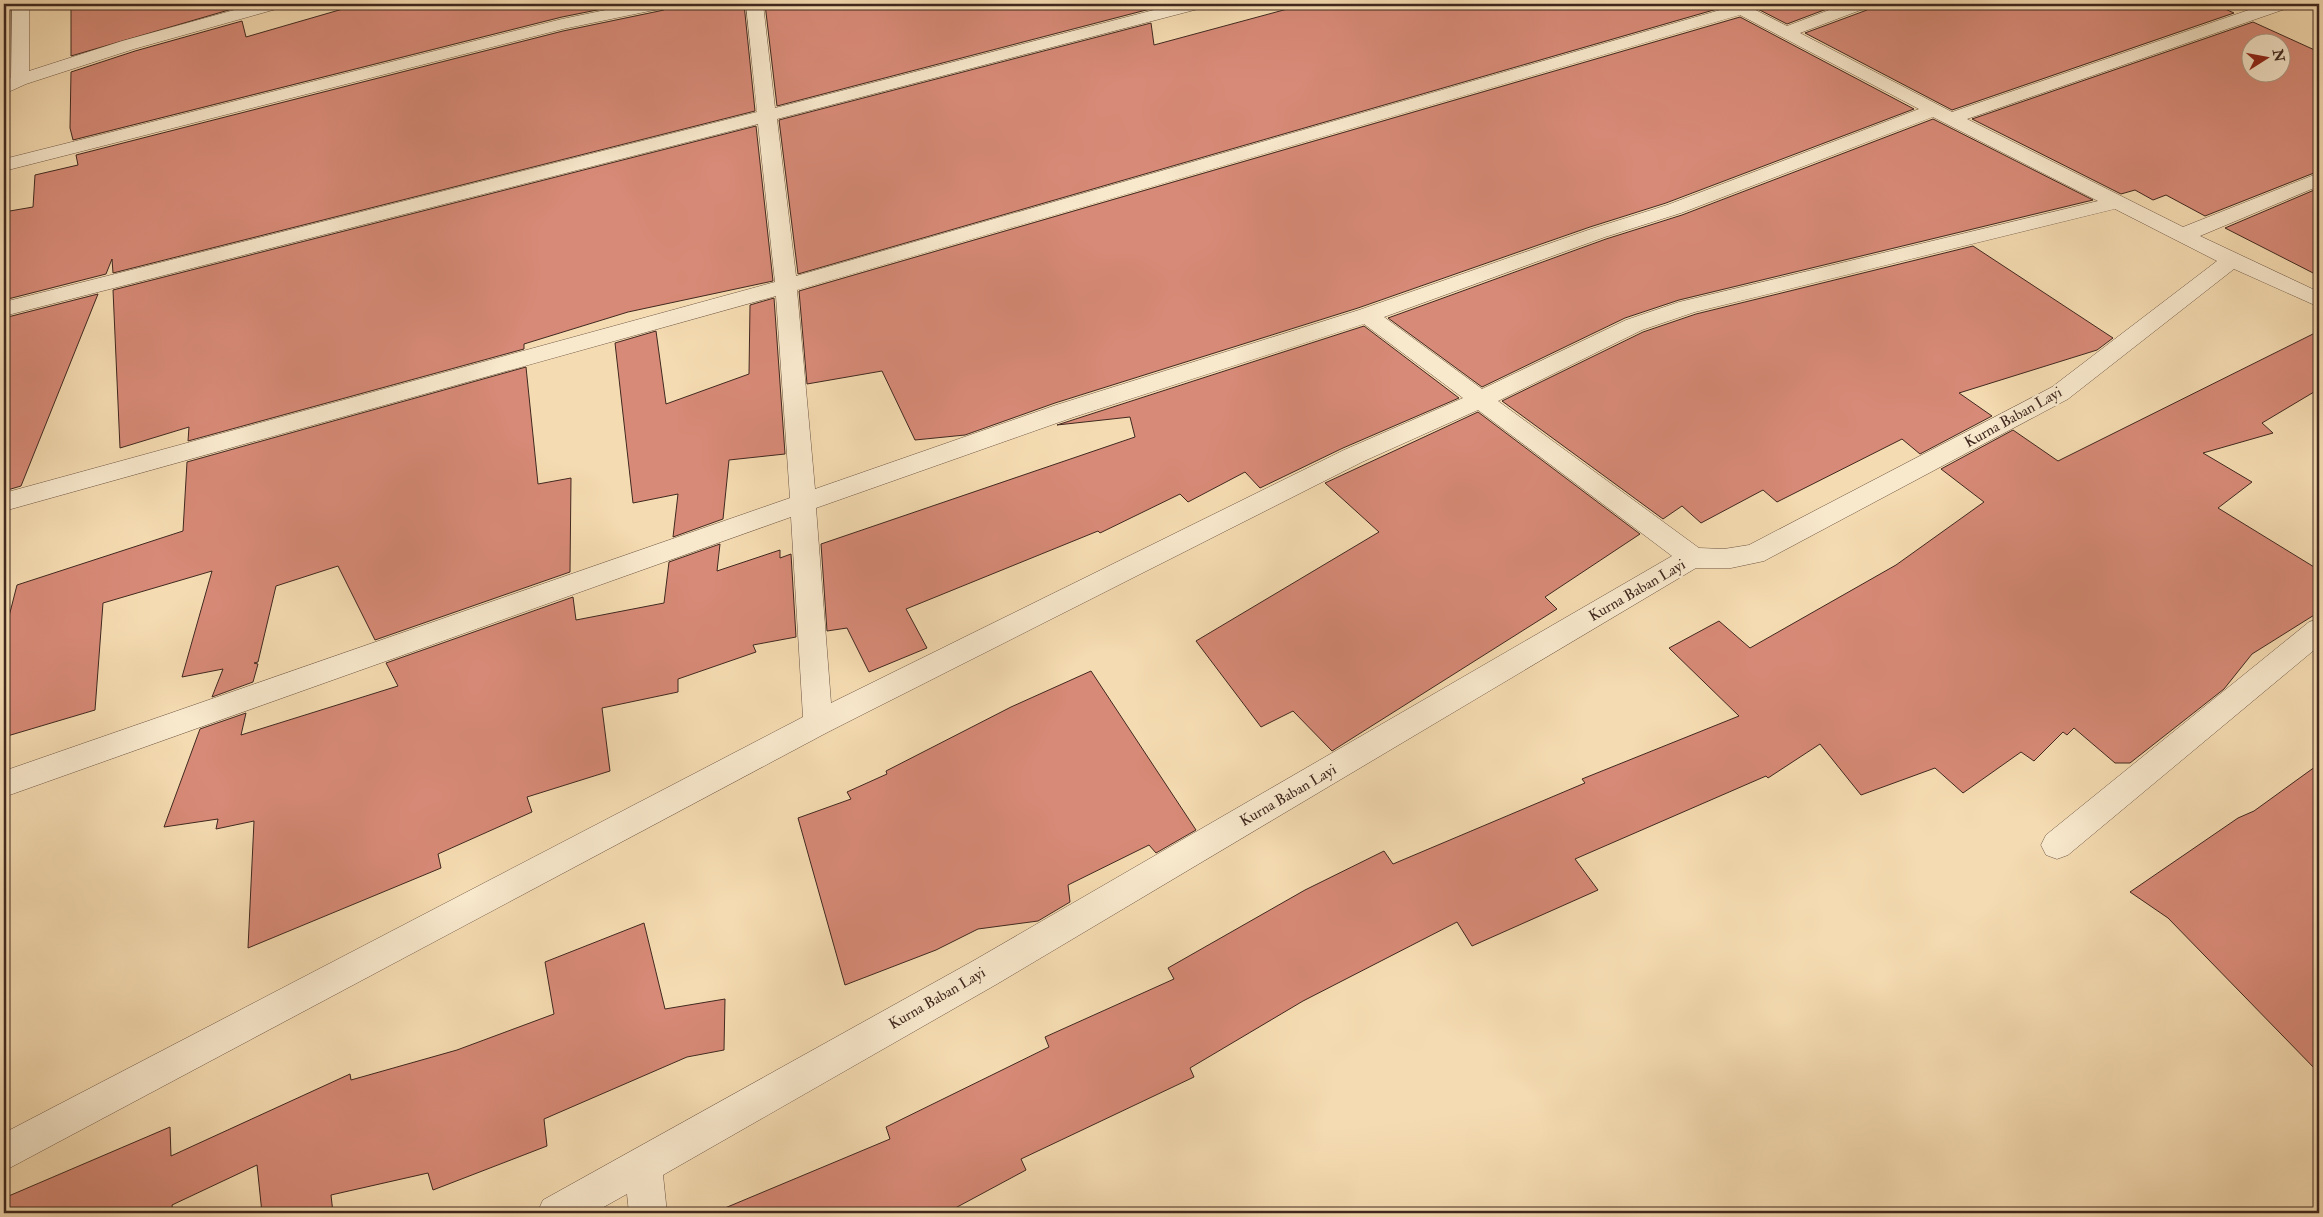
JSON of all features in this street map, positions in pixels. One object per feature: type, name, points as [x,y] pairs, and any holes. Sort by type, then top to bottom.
[{"type":"street","points":[[20,4],[20,80]]},
{"type":"street","points":[[4,88],[20,80],[128,45],[274,4]]},
{"type":"street","points":[[4,165],[558,17],[658,4]]},
{"type":"street","points":[[754,4],[765,116],[786,286],[818,723]]},
{"type":"street","points":[[4,309],[765,116],[1196,4]]},
{"type":"street","points":[[1787,32],[1860,4]]},
{"type":"street","points":[[4,784],[1065,411],[1367,315],[1944,114],[2282,4]]},
{"type":"street","points":[[4,502],[786,286],[1737,7],[2232,260],[2319,300]]},
{"type":"street","points":[[2183,235],[2319,179]]},
{"type":"street","points":[[4,1153],[818,723],[1352,456],[1482,399],[1634,325],[1687,307],[2119,202]]},
{"type":"street","name":"Kurna Baban Layi","points":[[556,1213],[643,1166],[1153,874],[1692,557],[1724,560],[1755,554],[2060,393],[2232,260]]},
{"type":"street","points":[[1367,315],[1692,557]]},
{"type":"street","points":[[2057,845],[2319,630]]},
{"type":"street","points":[[643,1166],[648,1213]]},
{"type":"building","points":[[71,4],[238,4],[239,7],[71,56]]},
{"type":"building","points":[[360,4],[627,4],[562,17],[73,140],[70,128],[71,72],[135,51],[242,21],[246,37]]},
{"type":"building","points":[[669,4],[744,4],[755,111],[113,273],[112,259],[106,274],[4,300],[4,212],[33,207],[35,175],[78,165],[76,155],[563,31],[664,10]]},
{"type":"building","points":[[765,4],[1149,4],[1150,9],[777,106]]},
{"type":"building","points":[[1306,4],[1722,4],[1724,7],[798,274],[779,120],[1151,23],[1154,45]]},
{"type":"building","points":[[1748,4],[1840,4],[1787,24]]},
{"type":"building","points":[[1870,4],[2214,4],[2234,13],[1952,110],[1805,33],[1867,10]]},
{"type":"building","points":[[1740,17],[1914,109],[1666,203],[1590,227],[1358,308],[1055,403],[965,435],[915,440],[882,371],[807,384],[799,291]]},
{"type":"building","points":[[2253,22],[2275,32],[2240,32],[2240,82],[2290,82],[2290,39],[2319,52],[2319,171],[2205,216],[2166,195],[2153,200],[2135,190],[2121,194],[1972,119]]},
{"type":"building","points":[[1933,119],[2093,200],[1679,300],[1625,318],[1482,387],[1388,318],[1606,239],[1682,215]]},
{"type":"building","points":[[756,126],[773,281],[628,312],[524,344],[524,349],[188,441],[189,427],[120,448],[113,290]]},
{"type":"building","points":[[2319,188],[2319,276],[2225,228]]},
{"type":"building","points":[[1973,246],[2113,338],[2097,350],[1959,393],[1992,416],[1920,454],[1902,439],[1777,502],[1763,490],[1701,523],[1682,506],[1663,519],[1502,401],[1643,332],[1696,314]]},
{"type":"building","points":[[98,294],[21,486],[4,491],[4,318]]},
{"type":"building","points":[[774,298],[785,454],[729,460],[723,519],[673,537],[678,494],[633,503],[615,343],[656,331],[666,404],[749,374],[750,305]]},
{"type":"building","points":[[1364,326],[1459,398],[1343,448],[1260,488],[1245,472],[1188,502],[1180,494],[1100,533],[1098,531],[906,609],[927,648],[869,672],[847,628],[827,631],[821,544],[1135,437],[1130,417],[1057,425]]},
{"type":"building","points":[[2319,331],[2319,389],[2262,423],[2273,433],[2203,453],[2252,482],[2218,508],[2319,570],[2319,612],[2252,654],[2224,689],[2130,763],[2115,763],[2074,728],[2067,735],[2063,732],[2034,761],[2021,752],[1963,793],[1935,768],[1861,795],[1820,744],[1768,778],[1766,776],[1575,859],[1598,890],[1472,946],[1457,922],[1303,1001],[1190,1068],[1194,1077],[1021,1159],[1026,1170],[946,1213],[713,1213],[890,1139],[886,1127],[1049,1047],[1045,1037],[1174,979],[1168,968],[1305,890],[1384,851],[1393,864],[1585,783],[1582,779],[1739,716],[1669,648],[1719,621],[1750,648],[1896,565],[1984,502],[1941,469],[2013,430],[2058,461]]},
{"type":"building","points":[[526,367],[538,484],[571,478],[570,572],[375,640],[338,566],[276,586],[258,662],[254,663],[258,664],[253,682],[212,697],[223,669],[182,677],[212,571],[103,603],[95,710],[4,737],[4,636],[17,585],[183,531],[187,462]]},
{"type":"building","points":[[1478,412],[1640,534],[1545,597],[1557,609],[1332,751],[1293,711],[1261,727],[1196,641],[1379,532],[1325,483]]},
{"type":"building","points":[[720,544],[717,571],[780,550],[780,558],[791,554],[796,637],[753,645],[756,652],[678,679],[678,692],[602,708],[610,771],[527,797],[532,812],[438,854],[441,868],[248,948],[254,821],[216,829],[218,819],[164,827],[200,729],[246,713],[241,735],[398,686],[386,663],[573,597],[576,620],[664,603],[669,562]]},
{"type":"building","points":[[1091,671],[1196,830],[1156,853],[1149,845],[1068,885],[1070,902],[1038,921],[978,929],[936,950],[845,985],[798,818],[851,799],[847,792],[887,774],[886,771],[1011,707]]},
{"type":"building","points":[[2319,764],[2319,1073],[2168,918],[2130,892],[2238,818],[2254,811]]},
{"type":"building","points":[[644,923],[665,1009],[725,999],[724,1050],[687,1057],[544,1119],[547,1146],[433,1190],[428,1173],[331,1195],[333,1213],[262,1213],[257,1165],[172,1205],[173,1213],[4,1213],[4,1198],[170,1127],[171,1156],[350,1074],[351,1080],[457,1050],[554,1014],[545,962]]}]
